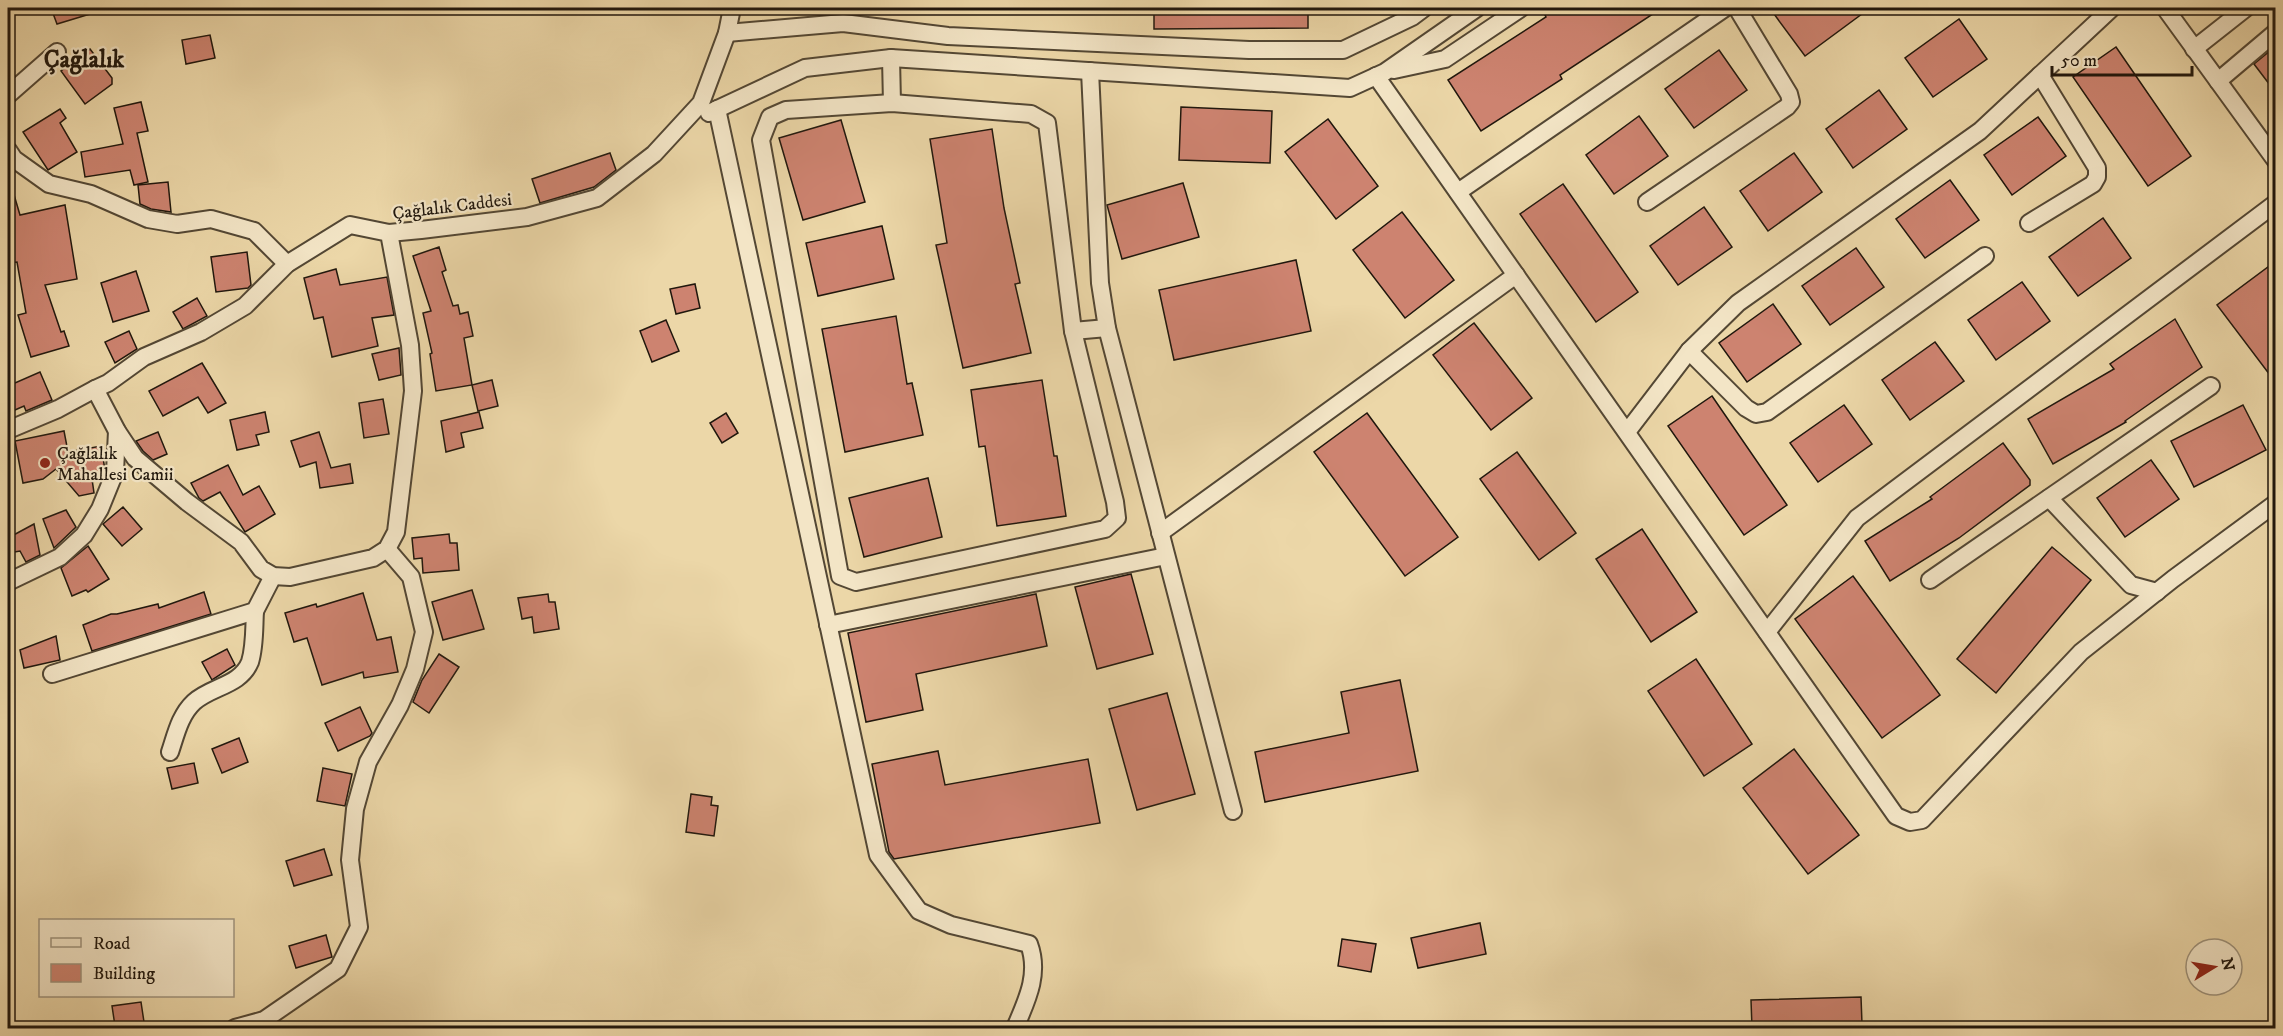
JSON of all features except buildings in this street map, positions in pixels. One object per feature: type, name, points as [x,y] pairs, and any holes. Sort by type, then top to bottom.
[{"type":"street","name":"Çağlalık Caddesi","points":[[8,430],[58,409],[108,383],[144,357],[201,332],[245,306],[287,264],[350,225],[389,233],[527,217],[597,198],[654,154],[701,103],[727,33],[732,8]]},
{"type":"street","points":[[727,33],[843,23],[948,36],[1249,50],[1343,50],[1412,17],[1424,8]]},
{"type":"street","points":[[679,127],[806,68],[891,58],[1350,88],[1380,74],[1477,8]]},
{"type":"street","points":[[1380,74],[1445,59],[1521,8]]},
{"type":"street","points":[[1458,192],[1725,8]]},
{"type":"street","points":[[1647,202],[1787,108],[1791,102],[1790,94],[1737,8]]},
{"type":"street","points":[[1627,432],[1689,351],[1738,303],[1980,131],[2112,8]]},
{"type":"street","points":[[2194,49],[2246,8]]},
{"type":"street","points":[[2173,11],[2194,49],[2276,161]]},
{"type":"street","points":[[2217,81],[2276,32]]},
{"type":"street","points":[[8,95],[57,52]]},
{"type":"street","points":[[891,58],[892,103]]},
{"type":"street","points":[[1090,71],[1100,283],[1107,328],[1233,812]]},
{"type":"street","points":[[1380,74],[1458,192],[1896,816],[1910,822],[1922,820],[2081,652],[2276,503]]},
{"type":"street","points":[[2030,223],[2093,184],[2097,177],[2097,168],[2040,75]]},
{"type":"street","points":[[892,103],[1031,114],[1047,123],[1073,331],[1117,518],[1105,529],[856,582],[840,576],[761,140],[770,117],[786,110],[892,103]]},
{"type":"street","points":[[717,109],[878,855],[919,910],[951,925],[1029,944],[1034,957],[1032,989],[1015,1029]]},
{"type":"street","points":[[8,150],[14,159],[49,184],[91,194],[148,219],[177,224],[212,219],[254,231],[287,264]]},
{"type":"street","points":[[1767,632],[1857,518],[2276,203]]},
{"type":"street","points":[[95,389],[117,431],[135,458],[187,502],[241,542],[261,569],[273,576],[290,577],[373,558],[387,549],[396,532],[413,391],[410,345],[389,233]]},
{"type":"street","points":[[1689,351],[1746,408],[1756,414],[1767,412],[1985,256]]},
{"type":"street","points":[[1160,533],[1516,275]]},
{"type":"street","points":[[1073,331],[1107,328]]},
{"type":"street","points":[[1930,580],[2211,386]]},
{"type":"street","points":[[8,582],[60,557],[84,536],[100,509],[115,472],[117,431]]},
{"type":"street","points":[[2049,498],[2130,585],[2157,592]]},
{"type":"street","points":[[235,1029],[264,1020],[338,969],[359,927],[350,860],[355,809],[368,762],[400,705],[415,669],[424,632],[411,577],[387,549]]},
{"type":"street","points":[[828,625],[1166,556]]},
{"type":"street","points":[[170,752],[182,718],[194,703],[208,693],[235,680],[246,669],[252,653],[255,610],[273,576]]},
{"type":"street","points":[[52,674],[255,610]]},
{"type":"place","name":"Çağlalık Mahallesi Camii","points":[[45,463]]},
{"type":"district","name":"Çağlalık","points":[[84,59]]}]
